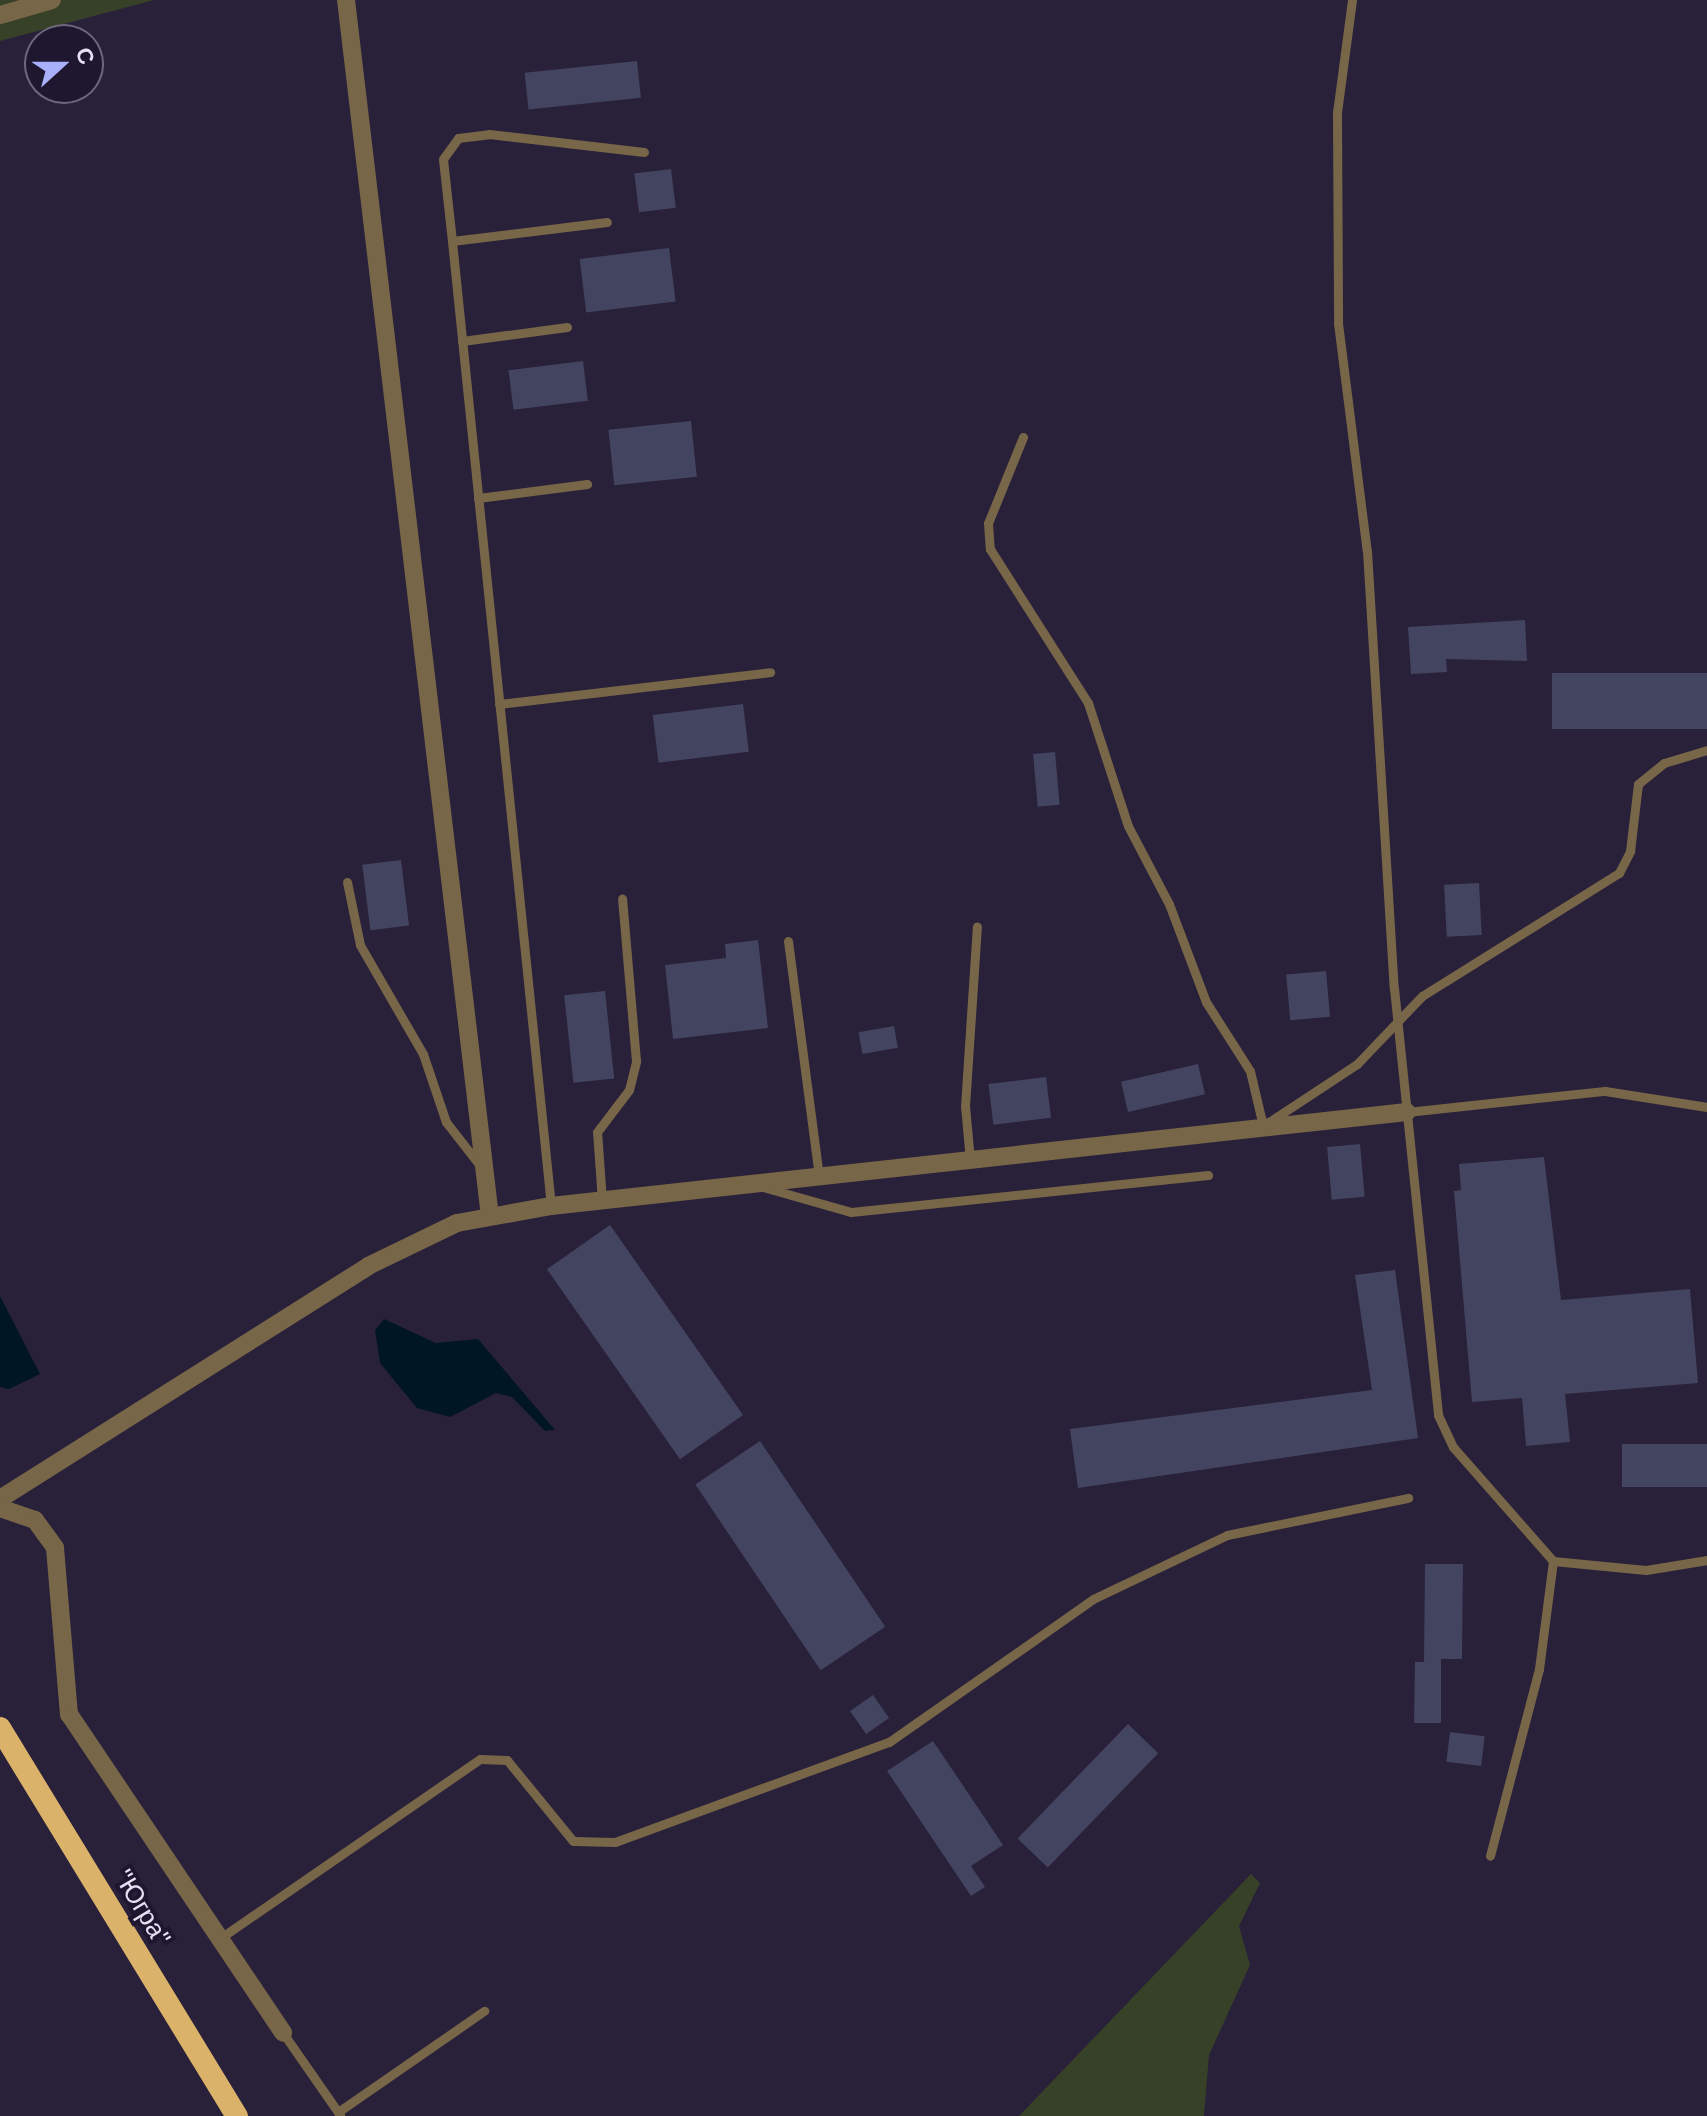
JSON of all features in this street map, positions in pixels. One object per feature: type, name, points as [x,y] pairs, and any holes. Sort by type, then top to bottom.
[{"type":"highway","name":"\"Югра\"","points":[[0,1728],[237,2116]]},
{"type":"street","points":[[0,15],[50,0]]},
{"type":"street","points":[[346,0],[490,1216]]},
{"type":"street","points":[[0,1499],[368,1266],[428,1234],[490,1216],[551,1206],[1407,1112]]},
{"type":"street","points":[[0,1508],[35,1520],[55,1548],[69,1714],[283,2033]]},
{"type":"lane","points":[[1352,0],[1337,113],[1334,258],[1367,551],[1399,1024],[1441,1427],[1553,1561],[1646,1570],[1707,1560]]},
{"type":"lane","points":[[551,1206],[443,159],[458,138],[489,134],[644,152]]},
{"type":"lane","points":[[452,241],[607,222]]},
{"type":"lane","points":[[462,341],[567,327]]},
{"type":"lane","points":[[1023,437],[988,523],[990,549],[1088,703],[1128,826],[1169,904],[1206,1002],[1250,1071],[1263,1126],[1334,1083],[1399,1024],[1422,996],[1619,873],[1630,851],[1638,784],[1664,763],[1707,750]]},
{"type":"lane","points":[[478,498],[587,484]]},
{"type":"lane","points":[[499,704],[770,672]]},
{"type":"lane","points":[[347,882],[360,945],[423,1054],[446,1122],[485,1172]]},
{"type":"lane","points":[[602,1201],[597,1132],[629,1090],[636,1061],[622,899]]},
{"type":"lane","points":[[970,1160],[965,1106],[977,926]]},
{"type":"lane","points":[[788,941],[819,1177]]},
{"type":"lane","points":[[1407,1112],[1605,1091],[1707,1107]]},
{"type":"lane","points":[[756,1184],[851,1212],[1208,1175]]},
{"type":"lane","points":[[219,1939],[480,1759],[507,1760],[573,1841],[615,1842],[889,1742],[1093,1599],[1227,1535],[1408,1498]]},
{"type":"lane","points":[[1490,1856],[1539,1669],[1553,1561]]},
{"type":"lane","points":[[283,2033],[339,2114],[484,2011]]},
{"type":"green space","points":[[0,0],[154,0],[64,24],[24,24],[24,35],[0,41]]},
{"type":"green space","points":[[1251,1874],[1260,1883],[1239,1926],[1250,1965],[1209,2055],[1204,2116],[1019,2116]]},
{"type":"water","points":[[0,1296],[40,1374],[9,1389],[0,1387]]},
{"type":"water","points":[[384,1319],[436,1343],[478,1339],[555,1430],[545,1431],[512,1397],[496,1393],[450,1417],[417,1408],[380,1363],[375,1330]]},
{"type":"building","points":[[637,61],[641,98],[528,110],[525,73]]},
{"type":"building","points":[[671,169],[676,208],[639,212],[634,174]]},
{"type":"building","points":[[669,248],[676,302],[586,313],[580,259]]},
{"type":"building","points":[[583,361],[588,401],[513,410],[509,370]]},
{"type":"building","points":[[691,421],[697,477],[614,485],[608,430]]},
{"type":"building","points":[[1525,620],[1527,661],[1446,659],[1447,672],[1411,674],[1408,627]]},
{"type":"building","points":[[1552,673],[1707,673],[1707,729],[1552,729]]},
{"type":"building","points":[[743,704],[749,752],[659,763],[653,715]]},
{"type":"building","points":[[1055,752],[1060,805],[1038,807],[1033,754]]},
{"type":"building","points":[[401,860],[409,926],[370,930],[362,865]]},
{"type":"building","points":[[1479,883],[1482,935],[1447,937],[1444,885]]},
{"type":"building","points":[[758,940],[768,1028],[673,1039],[665,965],[726,958],[725,944]]},
{"type":"building","points":[[1326,971],[1330,1017],[1290,1020],[1286,974]]},
{"type":"building","points":[[605,991],[614,1079],[573,1083],[564,995]]},
{"type":"building","points":[[894,1026],[898,1048],[862,1054],[859,1032]]},
{"type":"building","points":[[1198,1064],[1205,1094],[1128,1112],[1121,1082]]},
{"type":"building","points":[[1046,1077],[1051,1118],[993,1125],[988,1084]]},
{"type":"building","points":[[1360,1144],[1365,1197],[1332,1200],[1327,1147]]},
{"type":"building","points":[[1544,1157],[1561,1300],[1690,1289],[1698,1383],[1565,1394],[1570,1442],[1526,1446],[1522,1398],[1472,1402],[1454,1191],[1461,1190],[1459,1164]]},
{"type":"building","points":[[610,1225],[743,1415],[680,1459],[547,1269]]},
{"type":"building","points":[[1395,1270],[1418,1438],[1078,1488],[1070,1429],[1372,1390],[1355,1275]]},
{"type":"building","points":[[760,1441],[885,1627],[821,1670],[695,1485]]},
{"type":"building","points":[[1622,1444],[1707,1444],[1707,1487],[1622,1487]]},
{"type":"building","points":[[1425,1564],[1463,1564],[1462,1659],[1441,1659],[1441,1723],[1414,1723],[1415,1662],[1424,1662]]},
{"type":"building","points":[[873,1695],[889,1718],[866,1734],[850,1711]]},
{"type":"building","points":[[1128,1724],[1158,1753],[1048,1868],[1018,1838]]},
{"type":"building","points":[[1450,1732],[1485,1736],[1481,1766],[1446,1762]]},
{"type":"building","points":[[933,1741],[1003,1845],[971,1866],[985,1887],[971,1896],[887,1771]]}]
